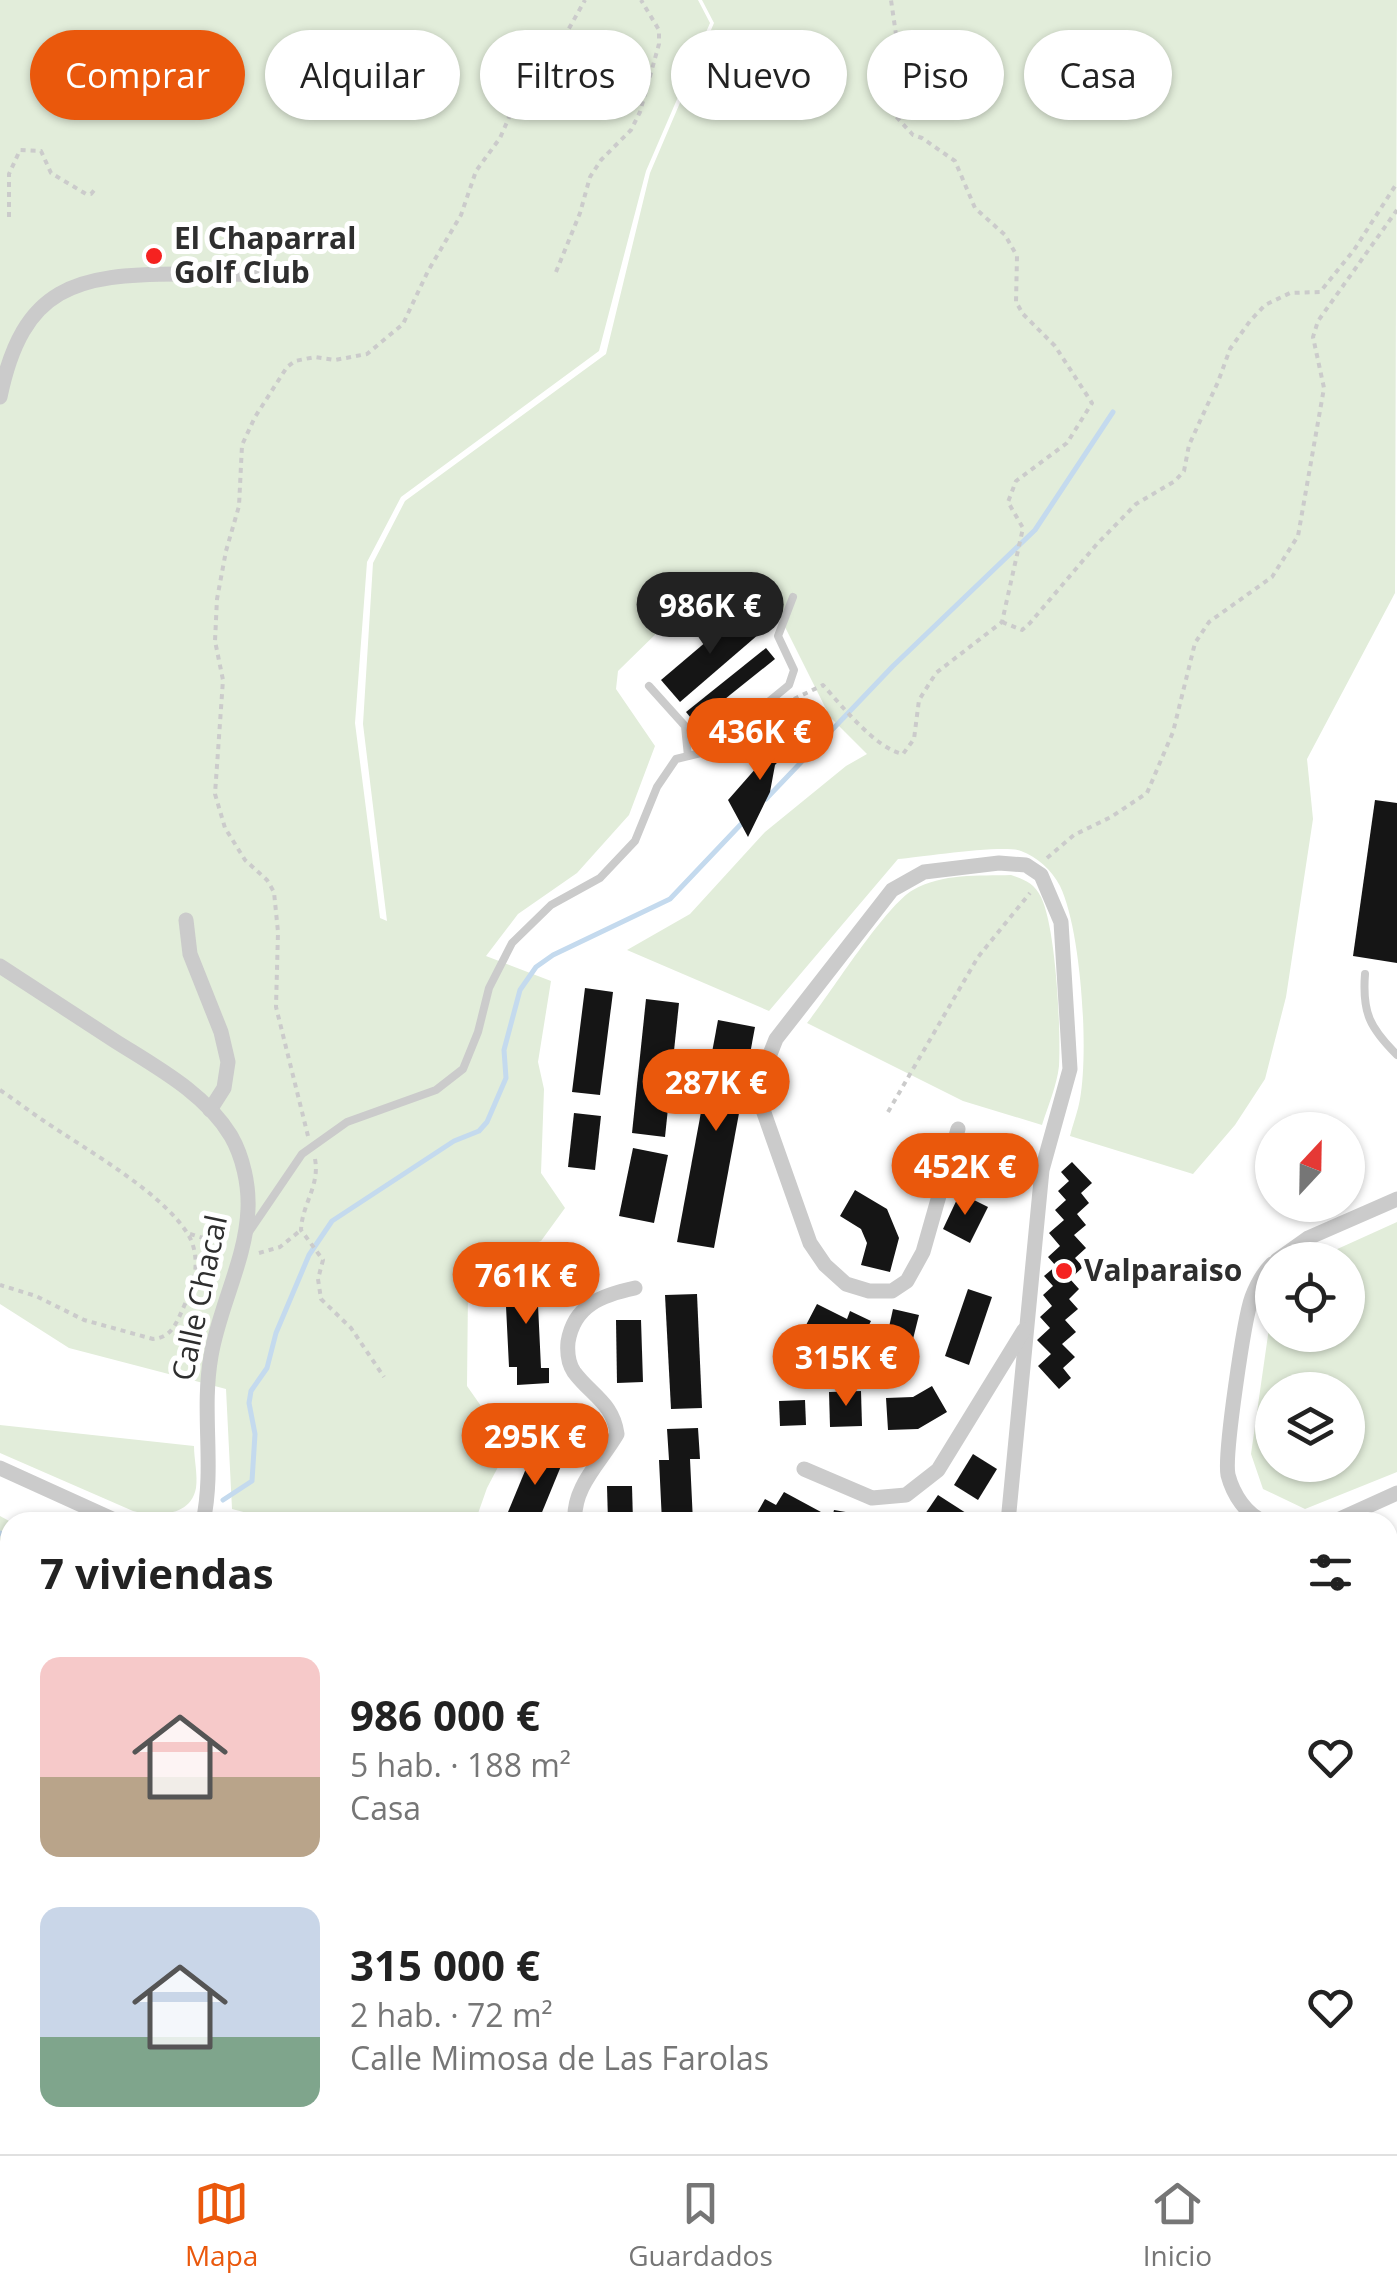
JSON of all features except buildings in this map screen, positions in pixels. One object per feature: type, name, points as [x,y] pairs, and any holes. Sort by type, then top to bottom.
[{"type":"street","points":[[0,398],[8,357],[22,332],[51,300],[76,284],[124,274],[302,275]]},
{"type":"street","points":[[958,1128],[923,1252],[907,1281],[892,1291],[869,1291],[846,1284],[825,1266],[810,1243],[763,1110],[762,1072],[776,1038],[892,890],[924,872],[999,863],[1026,865],[1041,875],[1061,922],[1070,1069],[1042,1170],[1009,1512]]},
{"type":"street","points":[[186,920],[190,954],[221,1032],[228,1062],[224,1088],[210,1110]]},
{"type":"street","name":"Calle Chacal","points":[[0,966],[176,1080],[210,1110],[231,1136],[240,1156],[250,1246],[215,1330],[208,1370],[210,1464],[204,1512]]},
{"type":"street","points":[[1302,1242],[1397,1199]]},
{"type":"street","points":[[574,1512],[583,1485],[617,1434],[614,1416],[603,1400],[571,1368],[567,1351],[570,1331],[578,1314],[594,1301],[635,1288]]},
{"type":"street","points":[[1249,1512],[1239,1501],[1227,1472],[1240,1356],[1255,1290]]},
{"type":"street","points":[[804,1470],[872,1498],[906,1495],[938,1470],[1026,1326]]},
{"type":"street","points":[[0,1468],[96,1512]]},
{"type":"street","points":[[1354,1512],[1397,1493]]},
{"type":"lane","points":[[250,1246],[302,1154],[348,1122],[436,1090],[463,1069],[478,1032],[488,988],[512,943],[551,905],[600,878],[635,841],[657,787],[676,759],[708,751],[788,685],[794,670],[778,636],[793,597]]},
{"type":"lane","points":[[650,686],[685,726],[688,756]]},
{"type":"lane","points":[[1365,974],[1363,999],[1368,1022],[1397,1055]]},
{"type":"path","points":[[250,1246],[263,1254],[280,1247],[301,1230],[316,1184],[313,1147],[276,1008],[278,932],[274,892],[245,860],[225,828],[215,794],[223,680],[215,642],[217,599],[239,506],[242,445],[255,417],[295,360],[336,360],[367,354],[403,324],[461,215],[476,171],[500,138],[524,83],[534,66],[567,32],[585,0]]},
{"type":"path","points":[[556,272],[590,176],[631,130],[640,112],[660,44],[660,30],[641,0]]},
{"type":"path","points":[[765,704],[800,698],[822,685],[892,752],[904,754],[914,739],[919,700],[936,674],[1002,622],[1023,528],[1008,502],[1016,482],[1067,444],[1092,403],[1055,346],[1016,302],[1017,256],[1005,235],[974,208],[956,160],[913,136],[891,111],[900,62],[891,0]]},
{"type":"path","points":[[8,217],[9,174],[20,150],[40,151],[51,172],[86,194],[96,188]]},
{"type":"path","points":[[1002,622],[1022,630],[1030,624],[1136,504],[1174,482],[1184,471],[1189,445],[1230,348],[1265,305],[1290,292],[1320,292],[1354,250],[1397,183]]},
{"type":"path","points":[[888,1112],[978,957],[1023,904],[1049,854],[1074,834],[1111,817],[1147,793],[1173,732],[1195,643],[1209,622],[1272,577],[1298,536],[1324,388],[1313,336],[1318,321],[1397,210]]},
{"type":"path","points":[[0,1090],[123,1173],[156,1200],[188,1234],[196,1264],[193,1290],[171,1333],[164,1338],[84,1320],[36,1296],[0,1284]]},
{"type":"path","points":[[301,1230],[323,1260],[318,1279],[321,1299],[351,1328],[384,1376]]},
{"type":"path","points":[[188,1234],[224,1244]]},
{"type":"green space","points":[[0,0],[698,0],[710,23],[707,30],[671,30],[671,113],[646,171],[599,351],[401,497],[367,562],[355,723],[380,918],[387,921],[363,724],[373,563],[405,501],[606,354],[650,173],[673,120],[847,120],[847,30],[711,30],[714,23],[702,0],[1397,0],[1395,593],[1307,759],[1313,819],[1286,997],[1265,1079],[1235,1125],[1193,1174],[1070,1136],[1083,1078],[1078,959],[1067,905],[1057,880],[1044,865],[1021,851],[981,850],[898,859],[769,1011],[627,950],[690,914],[765,832],[846,766],[867,754],[830,717],[767,591],[717,574],[618,671],[616,689],[655,746],[629,815],[577,873],[518,914],[486,956],[551,981],[538,1062],[544,1089],[541,1173],[565,1208],[541,1241],[507,1253],[468,1292],[467,1386],[509,1446],[479,1512],[232,1509],[226,1389],[69,1348],[0,1304]]},
{"type":"green space","points":[[1011,875],[1029,883],[1041,897],[1054,954],[1059,1066],[1042,1125],[963,1101],[807,1023],[873,931],[913,890],[948,878]]},
{"type":"green space","points":[[1397,1222],[1397,1472],[1305,1509],[1263,1489],[1261,1482],[1365,1482],[1365,1372],[1263,1372],[1266,1352],[1365,1352],[1365,1242],[1353,1242]]},
{"type":"green space","points":[[0,1425],[194,1446],[196,1488],[193,1498],[180,1510],[133,1511],[0,1453]]},
{"type":"green space","points":[[1255,1426],[1255,1466],[1251,1454]]},
{"type":"waterway","points":[[766,799],[893,666],[1035,530],[1113,412]]},
{"type":"waterway","points":[[223,1500],[252,1481],[255,1434],[249,1403],[251,1391],[267,1368],[276,1333],[309,1255],[332,1221],[454,1141],[479,1131],[487,1122],[506,1078],[504,1050],[520,990],[536,967],[553,955],[670,899],[744,821]]},
{"type":"place","name":"El Chaparral Golf Club","points":[[154,256]]},
{"type":"place","name":"Valparaiso","points":[[1064,1271]]}]
